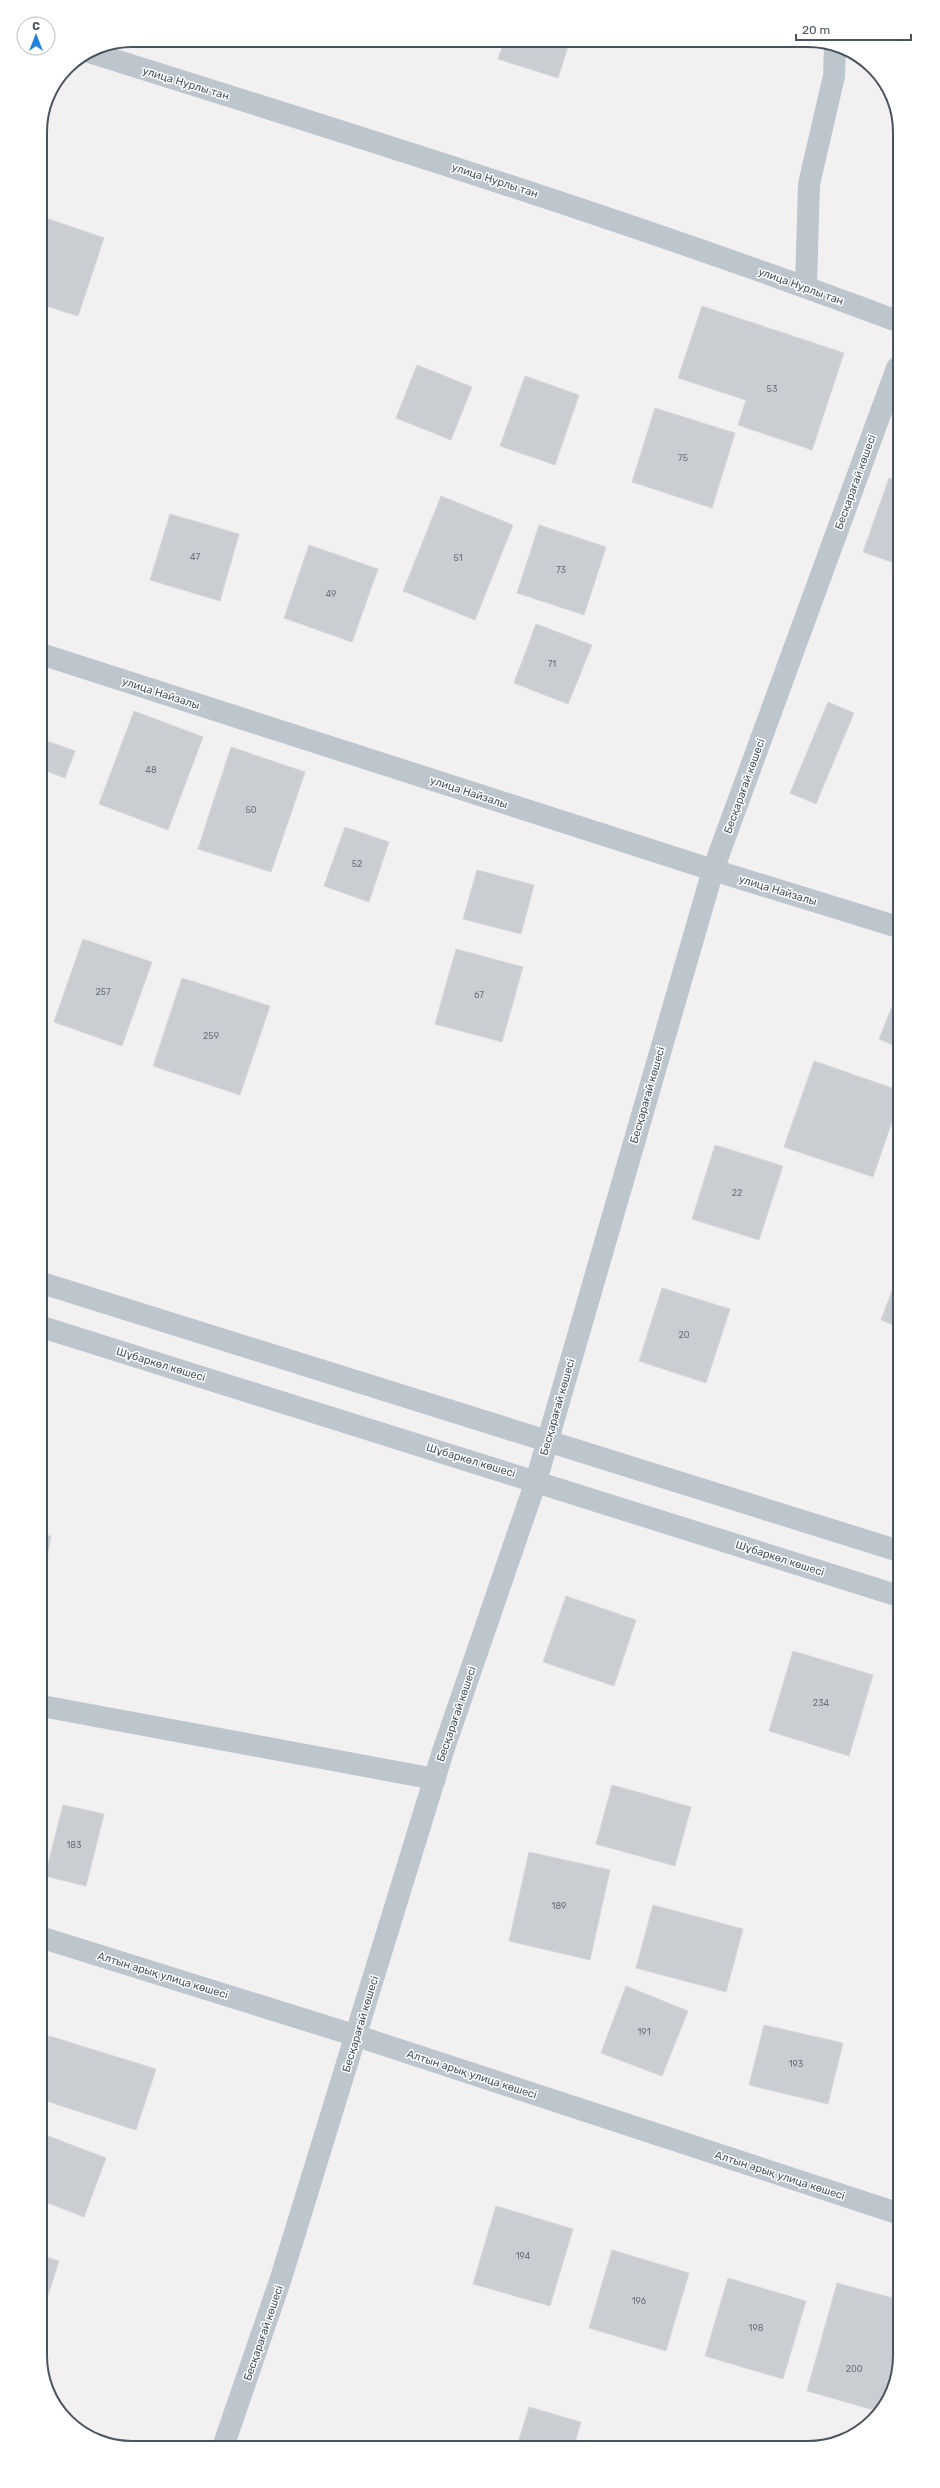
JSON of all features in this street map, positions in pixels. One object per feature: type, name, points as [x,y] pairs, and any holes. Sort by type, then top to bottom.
[{"type":"street","points":[[806,286],[808,184],[834,76],[835,51]]},
{"type":"street","name":"улица Нурлы тан","points":[[96,54],[496,180],[806,286],[893,319]]},
{"type":"street","name":"Бесқарағай көшесі","points":[[225,2441],[281,2278],[434,1779],[536,1481],[713,870],[893,379]]},
{"type":"street","name":"улица Найзалы","points":[[47,656],[713,870],[893,925]]},
{"type":"street","points":[[47,1285],[893,1549]]},
{"type":"street","name":"Шұбаркөл көшесі","points":[[47,1329],[893,1594]]},
{"type":"street","points":[[47,1707],[434,1779]]},
{"type":"street","name":"Алтын арық улица көшесі","points":[[47,1939],[356,2036],[893,2212]]},
{"type":"building","points":[[502,47],[568,47],[558,78],[498,59]]},
{"type":"building","points":[[47,218],[104,238],[78,316],[47,306]]},
{"type":"building","points":[[702,306],[844,353],[812,450],[738,425],[746,400],[678,378]]},
{"type":"building","points":[[417,365],[472,387],[451,440],[396,418]]},
{"type":"building","points":[[525,376],[579,395],[555,465],[500,446]]},
{"type":"building","points":[[655,408],[735,433],[712,508],[632,482]]},
{"type":"building","points":[[889,478],[893,480],[893,563],[863,552]]},
{"type":"building","points":[[441,496],[513,525],[475,620],[403,591]]},
{"type":"building","points":[[170,514],[239,534],[220,601],[150,580]]},
{"type":"building","points":[[539,525],[606,547],[584,615],[517,593]]},
{"type":"building","points":[[309,545],[378,569],[352,642],[284,618]]},
{"type":"building","points":[[536,624],[592,645],[568,704],[514,683]]},
{"type":"building","points":[[828,702],[854,713],[816,804],[790,793]]},
{"type":"building","points":[[134,711],[203,737],[168,830],[99,804]]},
{"type":"building","points":[[47,741],[75,751],[65,778],[47,771]]},
{"type":"building","points":[[231,747],[305,772],[271,872],[198,849]]},
{"type":"building","points":[[345,827],[389,842],[369,902],[324,886]]},
{"type":"building","points":[[477,870],[534,885],[521,934],[463,919]]},
{"type":"building","points":[[83,939],[152,962],[122,1046],[54,1022]]},
{"type":"building","points":[[456,949],[523,967],[502,1042],[435,1024]]},
{"type":"building","points":[[182,978],[270,1006],[240,1095],[153,1066]]},
{"type":"building","points":[[893,1004],[893,1045],[879,1039]]},
{"type":"building","points":[[814,1061],[893,1088],[893,1119],[873,1177],[784,1147]]},
{"type":"building","points":[[715,1145],[783,1166],[759,1240],[692,1219]]},
{"type":"building","points":[[662,1288],[730,1309],[706,1383],[639,1361]]},
{"type":"building","points":[[893,1288],[893,1325],[881,1320]]},
{"type":"building","points":[[47,1536],[51,1536],[47,1559]]},
{"type":"building","points":[[566,1596],[636,1620],[614,1686],[543,1662]]},
{"type":"building","points":[[793,1651],[873,1675],[849,1756],[769,1731]]},
{"type":"building","points":[[612,1785],[691,1807],[675,1866],[596,1844]]},
{"type":"building","points":[[63,1805],[104,1814],[86,1886],[47,1876],[47,1868]]},
{"type":"building","points":[[529,1852],[610,1870],[590,1960],[509,1941]]},
{"type":"building","points":[[653,1905],[743,1929],[726,1992],[636,1968]]},
{"type":"building","points":[[626,1986],[688,2011],[662,2076],[601,2053]]},
{"type":"building","points":[[764,2025],[843,2043],[828,2104],[749,2085]]},
{"type":"building","points":[[49,2036],[156,2069],[136,2130],[47,2101],[47,2042]]},
{"type":"building","points":[[47,2136],[106,2158],[84,2217],[47,2203]]},
{"type":"building","points":[[496,2206],[573,2229],[550,2306],[473,2284]]},
{"type":"building","points":[[612,2250],[689,2273],[666,2351],[589,2328]]},
{"type":"building","points":[[47,2257],[59,2261],[47,2298]]},
{"type":"building","points":[[728,2278],[806,2301],[783,2379],[705,2356]]},
{"type":"building","points":[[837,2283],[893,2298],[893,2362],[889,2384],[876,2408],[874,2410],[807,2391]]},
{"type":"building","points":[[529,2407],[581,2422],[575,2441],[519,2441]]}]
